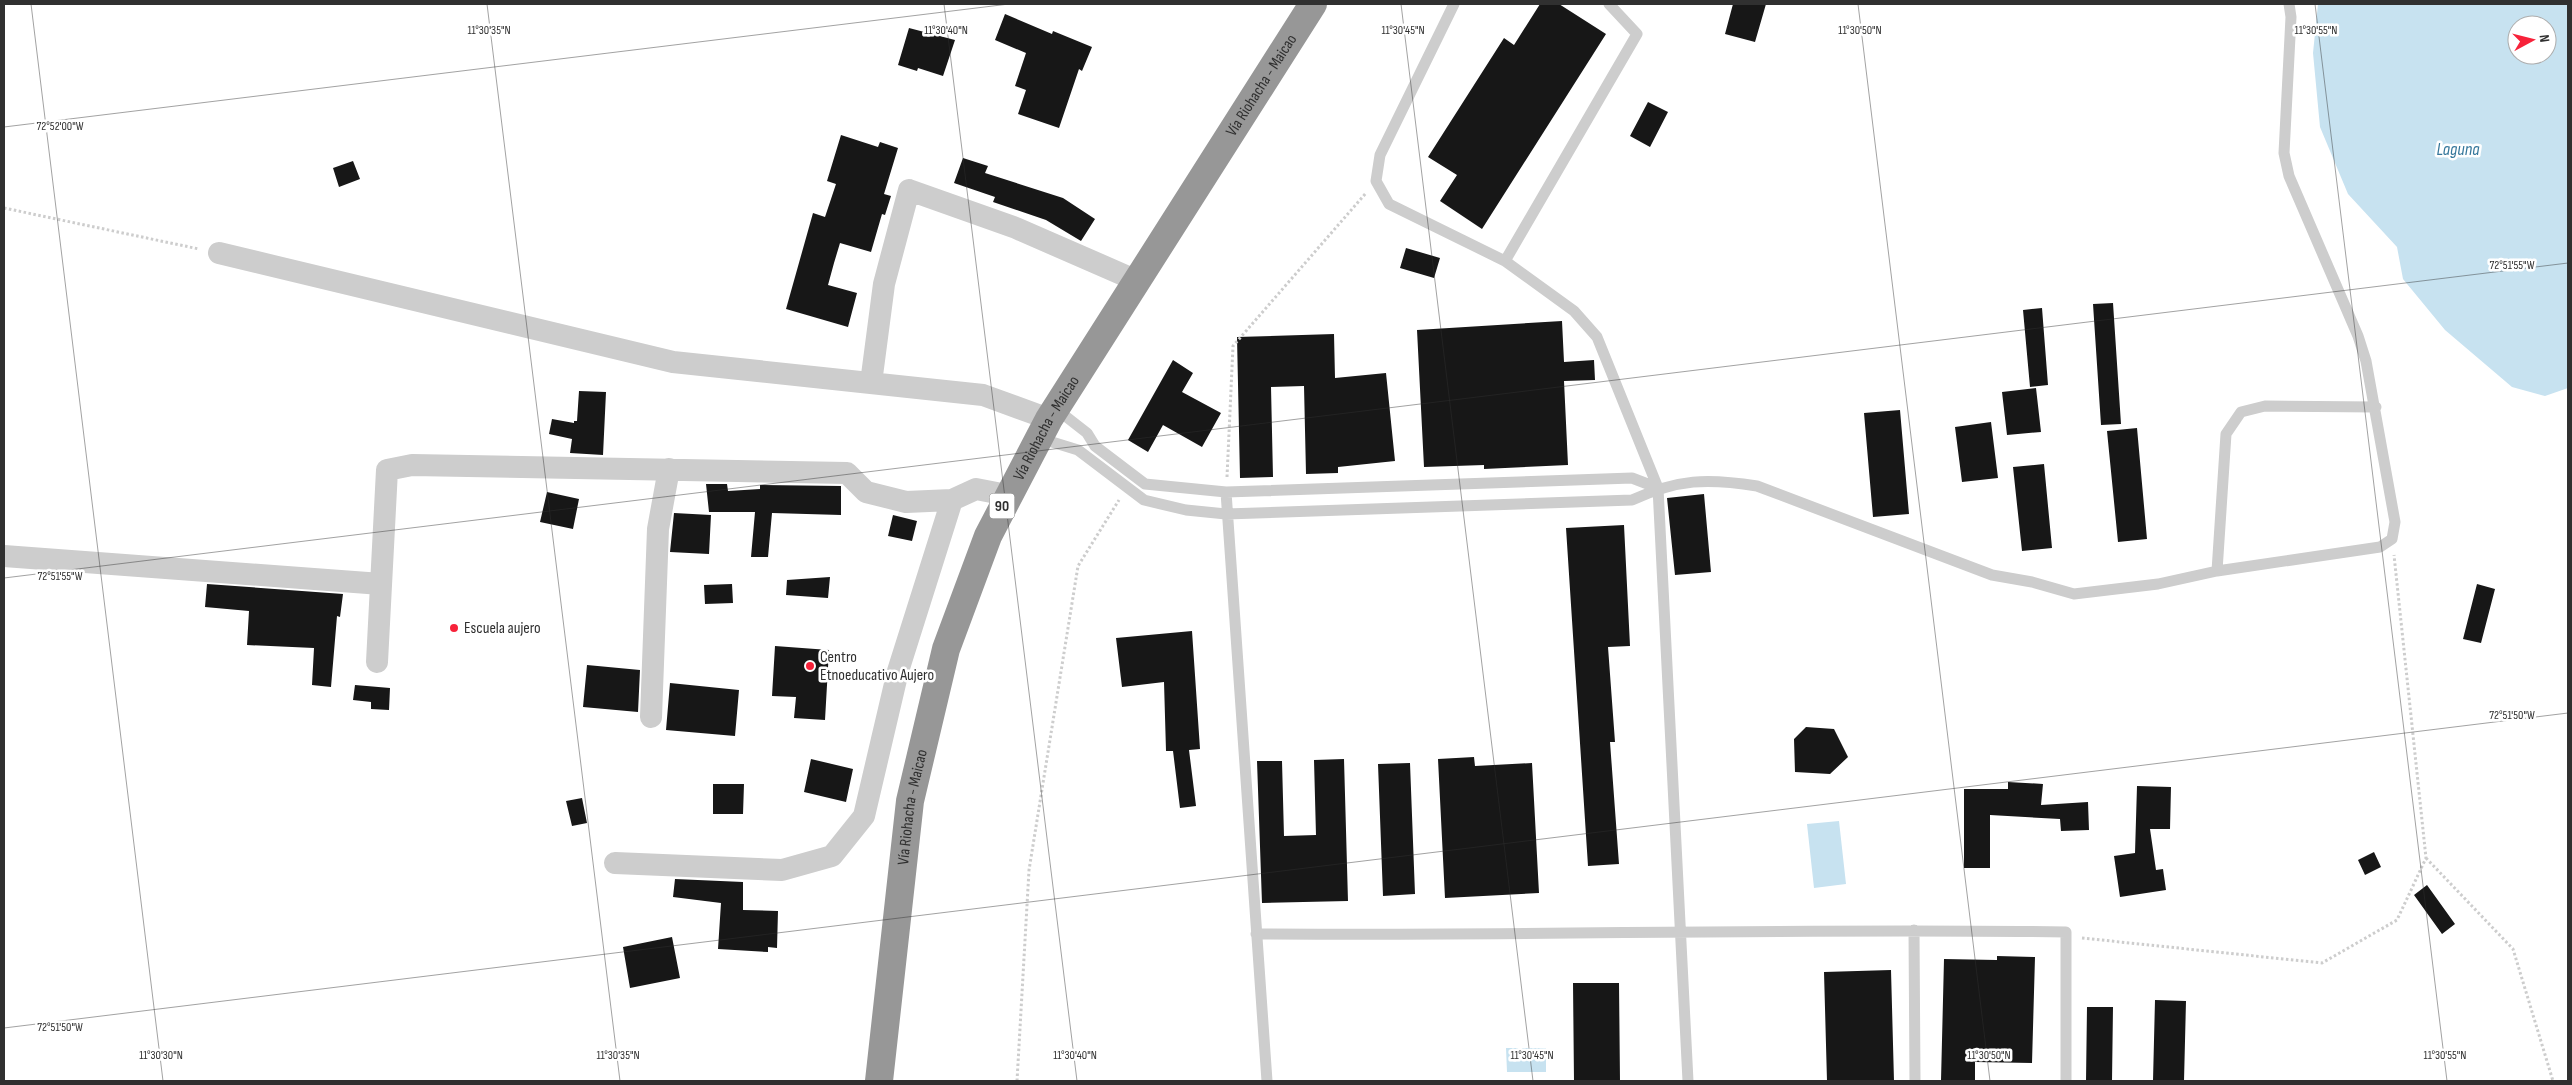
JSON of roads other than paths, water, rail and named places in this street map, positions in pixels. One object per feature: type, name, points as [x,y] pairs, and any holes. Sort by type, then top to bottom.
[{"type":"highway","name":"Vía Riohacha - Maicao","points":[[879,1081],[910,802],[946,650],[988,536],[1047,422],[1135,280],[1168,234],[1313,4]]},
{"type":"street","points":[[872,384],[884,284],[909,190],[1016,228],[1135,280]]},
{"type":"street","points":[[219,253],[674,362],[983,395],[1047,422]]},
{"type":"street","points":[[377,662],[387,470],[412,464],[847,473],[866,492],[906,502],[952,500],[976,489],[1008,495]]},
{"type":"street","points":[[651,717],[658,529],[669,469]]},
{"type":"street","points":[[615,863],[782,870],[832,856],[864,816],[898,671],[952,500]]},
{"type":"street","points":[[4,556],[381,584]]},
{"type":"lane","points":[[1454,4],[1380,155],[1376,181],[1389,204],[1505,261],[1574,312],[1597,337],[1658,488],[1688,1081]]},
{"type":"lane","points":[[1505,261],[1637,34],[1609,4]]},
{"type":"lane","points":[[1047,422],[1078,450],[1144,500],[1186,510],[1226,514],[1632,500],[1658,488],[1675,483],[1725,481],[1757,486],[1992,576],[2032,582],[2074,594],[2158,584],[2217,571],[2380,547],[2392,539],[2395,522],[2376,407],[2366,361],[2358,336],[2289,176],[2284,153],[2291,17],[2289,4]]},
{"type":"lane","points":[[2217,571],[2226,434],[2241,412],[2265,406],[2376,407]]},
{"type":"lane","points":[[1047,422],[1087,433],[1095,446],[1145,484],[1226,492],[1632,478],[1658,488]]},
{"type":"lane","points":[[1078,450],[1087,433]]},
{"type":"lane","points":[[1226,492],[1226,514],[1267,1081]]},
{"type":"lane","points":[[1256,934],[1457,936],[1914,930],[2066,932],[2066,1081]]},
{"type":"lane","points":[[1914,930],[1915,1081]]},
{"type":"water","name":"Laguna","points":[[2318,4],[2568,4],[2568,388],[2545,396],[2512,387],[2445,330],[2403,279],[2397,247],[2348,194],[2320,127],[2313,53]]},
{"type":"water","points":[[1839,821],[1846,884],[1814,888],[1807,824]]},
{"type":"water","points":[[1506,1048],[1546,1048],[1546,1072],[1507,1072]]},
{"type":"place","name":"Escuela aujero","points":[[454,628]]},
{"type":"place","name":"Centro Etnoeducativo Aujero","points":[[810,666]]}]
